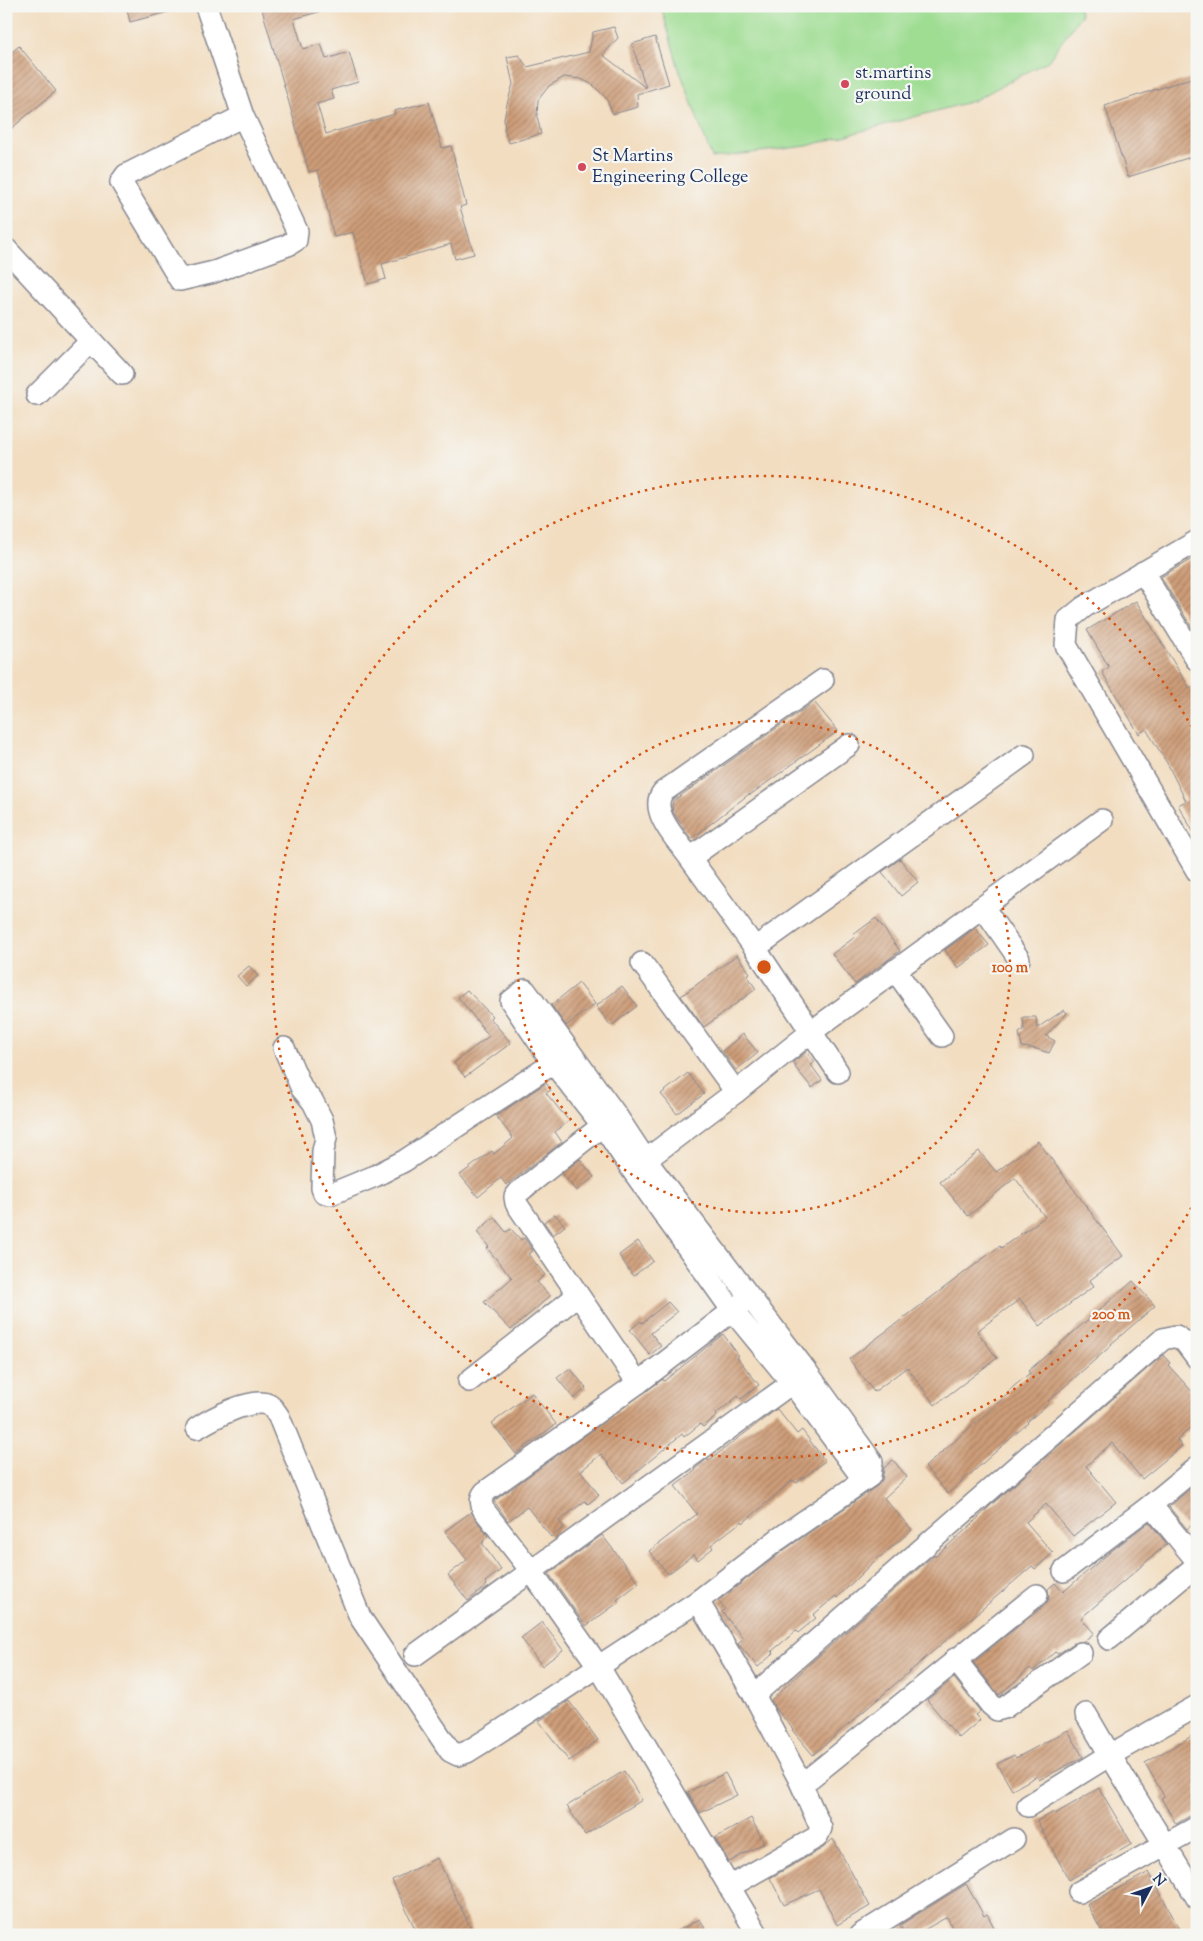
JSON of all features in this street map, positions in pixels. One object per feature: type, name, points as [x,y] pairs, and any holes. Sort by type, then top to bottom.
[{"type":"street","points":[[206,6],[243,116],[297,231],[296,240],[288,245],[232,266],[180,280],[122,182],[126,175],[243,116]]},
{"type":"street","points":[[9,258],[122,374]]},
{"type":"street","points":[[36,394],[91,341]]},
{"type":"street","points":[[1197,541],[1084,607],[1068,620],[1066,645],[1197,870]]},
{"type":"street","points":[[1144,572],[1196,659]]},
{"type":"street","points":[[823,680],[663,792],[659,797],[658,810],[662,819],[756,948],[838,1072]]},
{"type":"street","points":[[690,858],[849,745]]},
{"type":"street","points":[[756,948],[1024,755]]},
{"type":"street","points":[[639,1165],[736,1092],[811,1032],[1102,820]]},
{"type":"street","points":[[983,907],[1020,960]]},
{"type":"street","points":[[642,963],[736,1092]]},
{"type":"street","points":[[895,970],[942,1036]]},
{"type":"street","points":[[284,1048],[302,1089],[313,1102],[322,1120],[326,1138],[323,1151],[322,1188],[324,1193],[332,1194],[375,1176],[404,1161],[562,1058],[609,1120],[732,1310],[800,1377]]},
{"type":"street","points":[[609,1120],[519,1192],[516,1197],[518,1208],[638,1383]]},
{"type":"street","points":[[197,1428],[215,1416],[252,1404],[263,1403],[270,1405],[279,1417],[360,1617],[450,1751],[458,1755],[467,1752],[599,1667],[698,1600],[871,1469],[800,1377],[750,1298],[639,1165]]},
{"type":"street","points":[[469,1381],[578,1295]]},
{"type":"street","points":[[750,1298],[638,1383],[485,1492],[481,1497],[483,1509],[532,1572],[599,1667],[758,1935]]},
{"type":"street","points":[[754,1695],[1164,1339],[1176,1336],[1185,1342],[1197,1358]]},
{"type":"street","points":[[415,1655],[800,1377]]},
{"type":"street","points":[[1064,1571],[1151,1505],[1197,1467]]},
{"type":"street","points":[[1151,1505],[1197,1561]]},
{"type":"street","points":[[1109,1639],[1197,1565]]},
{"type":"street","points":[[804,1782],[1037,1594]]},
{"type":"street","points":[[698,1600],[804,1782],[821,1828],[817,1837],[729,1887]]},
{"type":"street","points":[[955,1659],[997,1710],[1004,1708],[1081,1653]]},
{"type":"street","points":[[1028,1806],[1110,1755],[1197,1706]]},
{"type":"street","points":[[1086,1714],[1197,1898]]},
{"type":"street","points":[[1079,1892],[1197,1827]]},
{"type":"street","points":[[870,1932],[1014,1839]]},
{"type":"green space","name":"st.martins ground","points":[[661,6],[1078,6],[1081,15],[1048,61],[973,101],[807,146],[712,158],[678,66]]},
{"type":"building","points":[[126,6],[171,6],[172,11],[130,22]]},
{"type":"building","points":[[261,6],[325,6],[325,10],[294,19],[303,49],[321,44],[326,59],[349,52],[358,82],[331,90],[334,99],[317,104],[326,134],[395,114],[394,111],[429,102],[442,148],[451,146],[466,205],[460,207],[474,254],[455,259],[451,244],[382,264],[386,279],[368,284],[353,232],[334,237],[318,170],[309,172]]},
{"type":"building","points":[[614,27],[618,38],[603,55],[646,88],[632,44],[655,37],[669,84],[637,94],[638,107],[613,114],[606,98],[593,85],[581,79],[564,77],[549,86],[538,100],[537,116],[541,134],[509,143],[505,132],[504,119],[513,84],[507,57],[519,55],[527,67],[589,52],[593,32]]},
{"type":"building","points":[[19,46],[56,91],[6,133],[6,57]]},
{"type":"building","points":[[1197,76],[1197,155],[1128,177],[1105,106]]},
{"type":"building","points":[[1197,556],[1197,636],[1161,577]]},
{"type":"building","points":[[1136,601],[1190,689],[1197,684],[1197,838],[1178,805],[1186,801],[1167,763],[1146,729],[1139,734],[1102,672],[1109,667],[1087,630]]},
{"type":"building","points":[[814,702],[838,731],[749,794],[691,839],[673,812],[673,801]]},
{"type":"building","points":[[900,859],[918,882],[901,896],[882,872]]},
{"type":"building","points":[[876,918],[900,951],[855,984],[832,954]]},
{"type":"building","points":[[975,928],[989,945],[958,968],[945,950]]},
{"type":"building","points":[[737,955],[750,973],[747,975],[756,989],[704,1027],[681,996]]},
{"type":"building","points":[[249,966],[258,976],[246,986],[237,976]]},
{"type":"building","points":[[579,983],[595,1004],[566,1026],[551,1005]]},
{"type":"building","points":[[622,986],[637,1006],[611,1026],[596,1006]]},
{"type":"building","points":[[467,990],[492,1016],[490,1018],[511,1043],[465,1077],[454,1063],[489,1036],[458,997]]},
{"type":"building","points":[[1064,1010],[1067,1013],[1046,1036],[1055,1041],[1049,1053],[1022,1047],[1019,1033],[1024,1030],[1023,1017],[1036,1017],[1037,1028]]},
{"type":"building","points":[[743,1034],[758,1053],[736,1070],[722,1051]]},
{"type":"building","points":[[806,1052],[815,1062],[811,1065],[822,1080],[812,1088],[793,1062]]},
{"type":"building","points":[[688,1073],[704,1094],[677,1114],[661,1094]]},
{"type":"building","points":[[546,1083],[551,1090],[546,1093],[569,1121],[555,1132],[562,1142],[506,1185],[501,1178],[478,1197],[460,1175],[492,1151],[494,1154],[513,1138],[496,1116]]},
{"type":"building","points":[[1038,1141],[1123,1256],[1090,1280],[1094,1286],[1040,1326],[1020,1299],[977,1331],[997,1358],[935,1405],[907,1367],[874,1392],[849,1359],[1000,1246],[1001,1248],[1045,1217],[1015,1178],[968,1216],[940,1182],[979,1151],[996,1172]]},
{"type":"building","points":[[580,1159],[594,1177],[576,1191],[562,1173]]},
{"type":"building","points":[[555,1214],[565,1226],[553,1235],[544,1222]]},
{"type":"building","points":[[494,1217],[506,1232],[511,1229],[521,1240],[524,1238],[533,1251],[528,1254],[545,1275],[537,1282],[550,1296],[511,1330],[484,1302],[512,1278],[487,1248],[489,1247],[477,1232]]},
{"type":"building","points":[[638,1241],[653,1261],[633,1276],[619,1255]]},
{"type":"building","points":[[1133,1281],[1155,1306],[1048,1401],[1049,1403],[1028,1423],[948,1494],[925,1467],[1008,1394],[1007,1392],[1030,1373],[1028,1371]]},
{"type":"building","points":[[668,1302],[677,1312],[651,1333],[661,1346],[650,1355],[630,1330]]},
{"type":"building","points":[[723,1334],[739,1356],[737,1357],[759,1385],[741,1399],[738,1396],[703,1427],[700,1424],[684,1437],[682,1434],[623,1483],[601,1454],[581,1471],[599,1495],[588,1504],[585,1501],[559,1521],[564,1527],[551,1537],[527,1507],[508,1521],[494,1501],[663,1379],[664,1381]]},
{"type":"building","points":[[1163,1355],[1170,1363],[1168,1365],[1197,1397],[1197,1422],[1177,1440],[1182,1446],[1142,1479],[1112,1443],[1086,1466],[1116,1502],[1073,1536],[1046,1504],[1026,1522],[1053,1553],[1035,1569],[1032,1566],[813,1755],[775,1708],[771,1700],[813,1661],[934,1555],[936,1556],[991,1505]]},
{"type":"building","points":[[570,1368],[586,1388],[574,1399],[557,1378]]},
{"type":"building","points":[[532,1393],[556,1424],[516,1454],[492,1423]]},
{"type":"building","points":[[777,1409],[797,1434],[802,1430],[825,1461],[796,1483],[793,1480],[743,1523],[742,1521],[711,1545],[713,1548],[698,1560],[694,1554],[668,1574],[649,1551],[697,1514],[675,1486],[707,1459],[708,1461]]},
{"type":"building","points":[[893,1460],[907,1477],[884,1498],[912,1530],[869,1566],[837,1598],[836,1596],[813,1615],[816,1618],[798,1633],[796,1631],[772,1651],[774,1653],[758,1667],[738,1644],[743,1638],[722,1612],[725,1609],[718,1601],[784,1550],[877,1486],[882,1480],[884,1468]]},
{"type":"building","points":[[1197,1483],[1197,1521],[1187,1529],[1169,1507]]},
{"type":"building","points":[[471,1512],[488,1536],[482,1543],[501,1570],[485,1582],[487,1585],[468,1601],[448,1575],[467,1560],[445,1531]]},
{"type":"building","points":[[1149,1522],[1167,1544],[1081,1618],[1094,1633],[1084,1641],[1074,1643],[1058,1654],[1055,1652],[1033,1671],[1030,1668],[999,1695],[973,1662],[1045,1605],[1049,1599],[1048,1589],[1055,1583],[1063,1592]]},
{"type":"building","points":[[602,1535],[639,1583],[617,1600],[619,1602],[586,1626],[549,1574]]},
{"type":"building","points":[[542,1622],[563,1650],[542,1666],[521,1638]]},
{"type":"building","points":[[954,1678],[980,1711],[975,1715],[980,1720],[959,1738],[927,1700]]},
{"type":"building","points":[[569,1701],[598,1740],[569,1761],[539,1721]]},
{"type":"building","points":[[1068,1730],[1083,1757],[1039,1780],[1037,1776],[1012,1790],[997,1764],[1014,1755],[1016,1758]]},
{"type":"building","points":[[1197,1733],[1197,1812],[1176,1824],[1161,1798],[1164,1796],[1145,1763]]},
{"type":"building","points":[[624,1771],[642,1800],[585,1835],[567,1806]]},
{"type":"building","points":[[725,1773],[737,1795],[700,1813],[688,1792]]},
{"type":"building","points":[[1099,1788],[1132,1844],[1069,1880],[1037,1821],[1054,1812],[1055,1814]]},
{"type":"building","points":[[751,1818],[764,1843],[729,1862],[715,1838]]},
{"type":"building","points":[[833,1839],[870,1906],[837,1925],[819,1889],[784,1905],[770,1878],[823,1848]]},
{"type":"building","points":[[437,1858],[474,1935],[418,1935],[392,1880]]},
{"type":"building","points":[[1149,1872],[1180,1930],[1172,1935],[1104,1935],[1087,1905]]},
{"type":"building","points":[[966,1884],[984,1916],[987,1914],[998,1935],[956,1935],[947,1917],[915,1935],[905,1935],[900,1925]]},
{"type":"building","points":[[700,1919],[708,1935],[669,1935]]},
{"type":"place","name":"st.martins ground","points":[[845,84]]},
{"type":"place","name":"St Martins Engineering College","points":[[582,167]]}]
